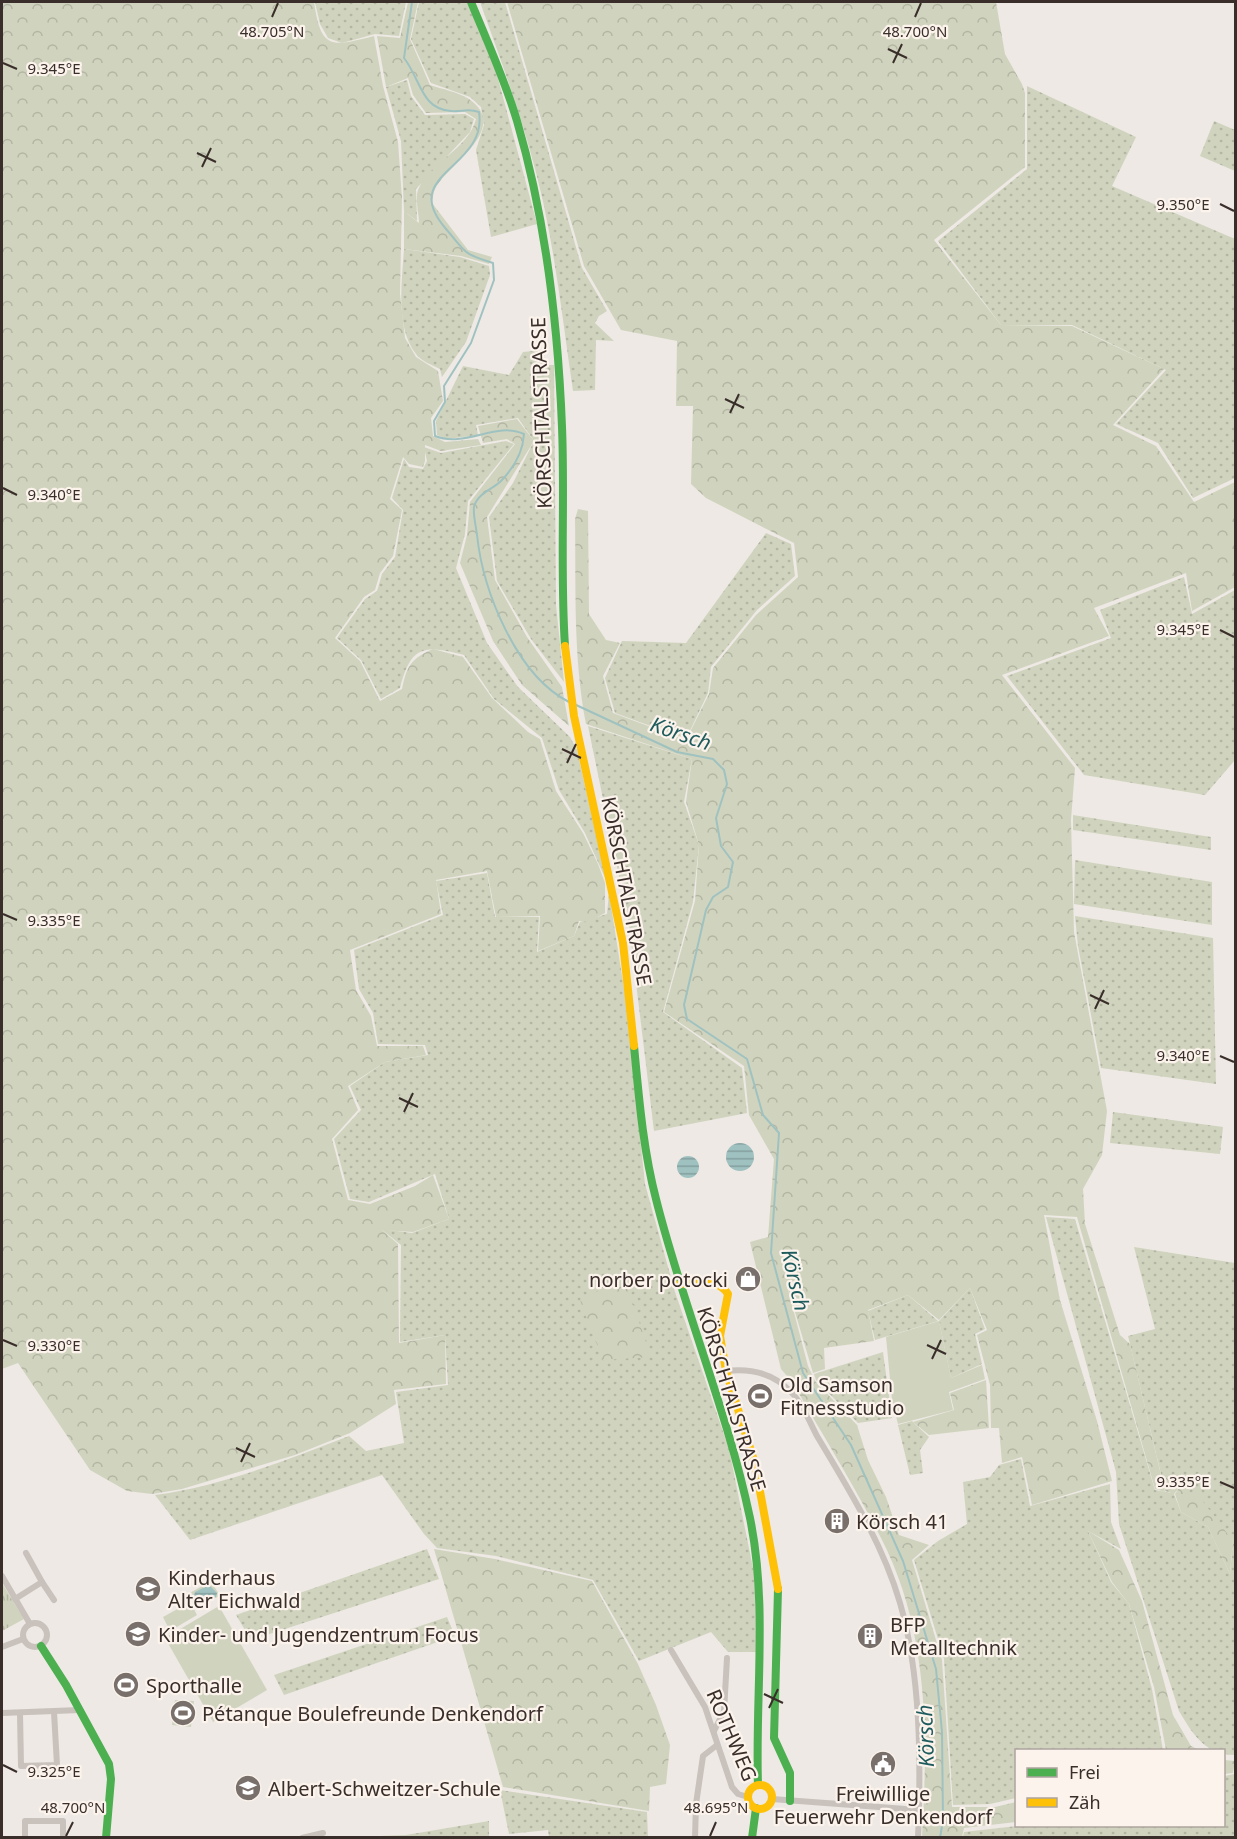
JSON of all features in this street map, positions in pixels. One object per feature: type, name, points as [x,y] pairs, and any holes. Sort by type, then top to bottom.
[{"type":"main road","name":"KÖRSCHTALSTRASSE","points":[[471,2],[502,78],[523,143],[552,289],[562,431],[562,606],[570,687],[623,942],[650,1173],[680,1284],[741,1479],[758,1565],[762,1657],[757,1747],[758,1785]]},
{"type":"main road","points":[[680,1284],[716,1282],[722,1285],[728,1294],[720,1336],[726,1371],[755,1464],[778,1589],[774,1738],[778,1755],[793,1775],[790,1801]]},
{"type":"main road","points":[[41,1646],[80,1710],[109,1764],[111,1779],[106,1838]]},
{"type":"main road","points":[[758,1785],[769,1789],[772,1799],[765,1808],[756,1808],[750,1804],[748,1797],[751,1789],[758,1785]]},
{"type":"main road","points":[[752,1838],[756,1808]]},
{"type":"street","points":[[726,1371],[753,1371],[771,1376],[793,1393],[839,1473],[881,1555],[900,1603],[918,1703],[918,1838]]},
{"type":"street","points":[[26,1553],[54,1600]]},
{"type":"street","points":[[2,1576],[30,1624]]},
{"type":"street","points":[[15,1599],[42,1582]]},
{"type":"street","points":[[30,1624],[39,1624],[45,1629],[46,1640],[41,1646],[29,1646],[23,1639],[24,1629],[30,1624]]},
{"type":"street","points":[[2,1647],[23,1639]]},
{"type":"street","name":"ROTHWEG","points":[[671,1650],[705,1707],[732,1787],[738,1794],[748,1797]]},
{"type":"street","points":[[714,1731],[724,1711],[727,1658]]},
{"type":"street","points":[[2,1713],[80,1710]]},
{"type":"street","points":[[20,1713],[21,1766],[57,1765],[54,1712]]},
{"type":"street","points":[[695,1838],[696,1804],[703,1756],[717,1745]]},
{"type":"street","points":[[772,1799],[919,1809]]},
{"type":"street","points":[[25,1838],[26,1821],[63,1821],[63,1838]]},
{"type":"street","points":[[302,1838],[323,1833]]},
{"type":"green space","points":[[2,2],[314,2],[320,29],[330,41],[347,42],[374,36],[383,86],[398,142],[402,198],[400,294],[405,338],[416,357],[438,371],[443,401],[431,418],[433,436],[445,442],[478,439],[481,445],[441,451],[425,445],[423,467],[409,464],[403,457],[390,499],[402,510],[393,556],[380,573],[375,590],[364,597],[335,638],[360,661],[380,701],[402,689],[411,664],[433,649],[463,657],[492,698],[528,732],[540,739],[556,791],[583,833],[605,883],[605,913],[588,922],[579,921],[574,936],[538,951],[540,916],[496,917],[487,871],[436,880],[441,914],[350,950],[356,990],[371,1016],[377,1046],[423,1046],[426,1055],[385,1062],[348,1086],[358,1110],[332,1139],[348,1200],[370,1204],[415,1186],[433,1175],[449,1219],[413,1232],[382,1230],[398,1244],[399,1343],[445,1335],[446,1384],[394,1390],[396,1404],[350,1433],[295,1455],[182,1489],[152,1494],[127,1491],[90,1470],[18,1363],[2,1369]]},
{"type":"green space","points":[[315,2],[406,2],[399,36],[375,34],[342,43],[328,38],[320,24]]},
{"type":"green space","points":[[408,2],[418,2],[410,39],[430,85],[469,99],[480,110],[483,122],[480,134],[472,146],[441,179],[434,191],[432,203],[468,250],[492,257],[489,264],[461,256],[404,249],[404,211],[419,223],[418,190],[431,171],[465,139],[476,119],[465,112],[426,113],[413,95],[408,78],[386,87],[377,36],[400,38]]},
{"type":"green space","points":[[419,2],[467,2],[496,71],[537,224],[491,237],[476,150],[484,125],[481,107],[470,97],[431,83],[411,39]]},
{"type":"green space","points":[[480,2],[505,2],[582,268],[607,311],[599,316],[595,323],[614,341],[596,340],[595,390],[573,391],[553,252],[538,180],[515,103]]},
{"type":"green space","points":[[507,2],[996,2],[1005,54],[1025,93],[1025,167],[934,240],[1001,325],[1072,326],[1164,369],[1113,425],[1156,446],[1194,502],[1235,482],[1235,587],[1192,611],[1186,573],[1094,608],[1109,636],[1002,675],[1075,768],[1071,820],[1074,932],[1107,1111],[1102,1155],[1083,1189],[1085,1224],[1120,1335],[1130,1344],[1165,1492],[1155,1489],[1077,1217],[1044,1215],[1060,1300],[1097,1421],[1112,1481],[1032,1505],[1022,1457],[1002,1463],[999,1428],[991,1428],[990,1385],[977,1335],[987,1330],[970,1288],[939,1320],[908,1295],[868,1310],[874,1341],[824,1348],[825,1369],[813,1373],[785,1278],[808,1366],[815,1381],[857,1425],[868,1460],[886,1497],[899,1535],[929,1545],[912,1560],[942,1660],[952,1807],[995,1807],[1015,1802],[1015,1822],[964,1828],[962,1837],[922,1837],[925,1761],[922,1684],[909,1610],[897,1573],[871,1518],[793,1383],[781,1369],[750,1242],[768,1237],[774,1159],[749,1115],[744,1066],[664,1012],[695,901],[699,845],[686,802],[692,759],[586,724],[582,699],[576,622],[575,519],[578,509],[588,511],[589,614],[606,640],[620,643],[603,676],[613,713],[686,740],[709,694],[713,668],[756,615],[798,577],[794,543],[706,498],[691,484],[693,406],[676,406],[677,341],[621,330],[584,266]]},
{"type":"green space","points":[[407,80],[411,96],[425,115],[465,114],[474,119],[470,132],[416,189],[417,221],[404,211],[401,141],[386,87]]},
{"type":"green space","points":[[1027,86],[1136,137],[1112,186],[1235,239],[1235,478],[1193,498],[1158,443],[1116,424],[1166,370],[1072,325],[1001,325],[938,241],[1027,169]]},
{"type":"green space","points":[[1214,121],[1235,130],[1235,171],[1200,156]]},
{"type":"green space","points":[[404,249],[460,257],[489,266],[490,275],[466,342],[442,377],[440,369],[416,354],[405,331],[401,303]]},
{"type":"green space","points":[[544,350],[545,365],[554,365],[556,605],[564,682],[531,639],[497,581],[489,517],[513,483],[534,441],[518,418],[476,425],[478,435],[447,439],[437,435],[436,421],[463,366],[509,375],[523,352]]},
{"type":"green space","points":[[517,419],[534,441],[487,517],[495,580],[527,637],[562,687],[569,726],[522,685],[493,641],[460,563],[467,535],[470,502],[515,444],[507,439],[483,443],[478,426]]},
{"type":"green space","points":[[506,441],[514,444],[468,501],[465,534],[456,568],[487,643],[518,687],[570,737],[577,750],[606,880],[585,833],[559,790],[542,738],[494,699],[464,655],[439,650],[421,652],[409,663],[400,688],[381,699],[361,660],[337,638],[365,599],[377,591],[382,574],[395,557],[403,510],[392,498],[404,459],[409,467],[423,469],[427,461],[424,447],[441,453]]},
{"type":"green space","points":[[766,533],[791,544],[795,576],[757,610],[711,667],[708,693],[686,739],[615,713],[605,678],[622,641],[686,643]]},
{"type":"green space","points":[[1184,577],[1192,614],[1235,590],[1235,760],[1205,795],[1084,775],[1007,676],[1111,638],[1100,610]]},
{"type":"green space","points":[[588,726],[692,759],[684,802],[699,845],[693,902],[663,1012],[742,1068],[747,1113],[654,1131],[629,925]]},
{"type":"green space","points":[[1073,815],[1211,837],[1211,850],[1073,830]]},
{"type":"green space","points":[[1075,860],[1212,882],[1212,925],[1074,904]]},
{"type":"green space","points":[[487,873],[495,917],[539,917],[537,952],[574,936],[580,922],[607,914],[609,893],[625,995],[645,1184],[675,1292],[729,1449],[756,1583],[758,1652],[728,1652],[711,1632],[639,1661],[593,1580],[496,1556],[437,1548],[424,1534],[382,1475],[190,1540],[155,1495],[229,1479],[349,1436],[366,1451],[404,1443],[396,1392],[448,1385],[445,1335],[400,1342],[401,1245],[381,1229],[412,1233],[449,1219],[435,1174],[369,1202],[350,1199],[334,1139],[361,1110],[350,1086],[385,1062],[428,1055],[425,1045],[378,1044],[373,1013],[359,989],[354,950],[443,915],[436,881]]},
{"type":"green space","points":[[1075,916],[1213,938],[1216,1084],[1101,1068],[1078,946]]},
{"type":"green space","points":[[1113,1112],[1223,1127],[1220,1154],[1110,1143]]},
{"type":"green space","points":[[1046,1217],[1075,1219],[1155,1490],[1172,1493],[1165,1491],[1128,1336],[1155,1329],[1134,1247],[1235,1263],[1235,1755],[1225,1754],[1225,1749],[1211,1749],[1202,1743],[1179,1711],[1119,1524],[1116,1472]],"holes":[[[1179,1488],[1233,1541],[1230,1574],[1208,1527],[1181,1512],[1174,1494]]]},
{"type":"green space","points":[[624,1277],[651,1357],[603,1360],[580,1300]]},
{"type":"green space","points":[[970,1288],[985,1329],[975,1334],[982,1364],[951,1378],[939,1321]]},
{"type":"green space","points":[[908,1295],[938,1321],[875,1340],[868,1311]]},
{"type":"green space","points":[[939,1321],[951,1378],[982,1365],[985,1379],[949,1392],[953,1410],[898,1424],[892,1400],[886,1337]]},
{"type":"green space","points":[[883,1352],[892,1418],[858,1423],[816,1380],[814,1374]]},
{"type":"green space","points":[[986,1380],[989,1428],[929,1435],[913,1422],[954,1410],[950,1393]]},
{"type":"green space","points":[[912,1421],[929,1437],[920,1450],[923,1473],[910,1475],[898,1425]]},
{"type":"green space","points":[[1021,1459],[1030,1506],[1110,1484],[1111,1522],[1121,1549],[1088,1531],[1111,1582],[1129,1604],[1152,1689],[1163,1749],[1015,1749],[1015,1798],[990,1804],[953,1805],[944,1659],[914,1560],[938,1541],[967,1524],[963,1482],[990,1477],[999,1465]]},
{"type":"green space","points":[[1179,1488],[1198,1495],[1233,1541],[1230,1574],[1208,1527],[1181,1512],[1175,1494]]},
{"type":"green space","points":[[1088,1531],[1119,1550],[1142,1601],[1173,1715],[1191,1746],[1197,1749],[1166,1749],[1154,1687],[1129,1604],[1112,1582]]},
{"type":"green space","points":[[427,1549],[439,1579],[251,1640],[236,1615]]},
{"type":"green space","points":[[434,1549],[495,1559],[592,1581],[638,1664],[670,1745],[666,1784],[650,1787],[649,1811],[503,1787]]},
{"type":"green space","points":[[211,1581],[220,1596],[194,1607],[188,1594]]},
{"type":"green space","points":[[2,1583],[24,1619],[2,1631]]},
{"type":"green space","points":[[190,1602],[197,1615],[170,1631],[163,1617]]},
{"type":"green space","points":[[219,1606],[267,1690],[213,1722],[165,1638]]},
{"type":"green space","points":[[447,1617],[455,1636],[284,1695],[274,1675]]},
{"type":"green space","name":"Pétanque Boulefreunde Denkendorf","points":[[175,1700],[194,1701],[191,1727],[172,1725]]},
{"type":"green space","points":[[1225,1760],[1235,1761],[1233,1773],[1225,1774]]},
{"type":"green space","points":[[1235,1774],[1235,1837],[963,1837],[964,1832],[1015,1826],[1225,1827],[1225,1776]]},
{"type":"green space","points":[[500,1790],[647,1812],[648,1837],[549,1837],[548,1830],[509,1834]]},
{"type":"green space","points":[[489,1821],[489,1837],[354,1837],[406,1835]]},
{"type":"water","points":[[740,1143],[750,1147],[754,1157],[750,1167],[740,1171],[730,1167],[726,1157],[730,1147]]},
{"type":"water","points":[[688,1156],[696,1159],[699,1167],[696,1175],[688,1178],[680,1175],[677,1167],[680,1159]]},
{"type":"water","points":[[209,1585],[217,1593],[216,1597],[196,1602],[193,1600],[195,1592]]},
{"type":"waterway","name":"Körsch","points":[[412,2],[404,58],[427,99],[441,109],[479,112],[478,131],[471,146],[437,182],[432,195],[434,210],[446,229],[465,251],[493,263],[494,280],[471,343],[444,386],[445,402],[434,421],[435,436],[458,439],[503,431],[524,434],[522,447],[513,466],[500,482],[478,499],[474,507],[474,517],[486,581],[505,629],[533,672],[550,689],[569,702]]},
{"type":"waterway","name":"Körsch","points":[[574,704],[677,752],[713,759],[724,770],[727,784],[716,818],[721,846],[733,862],[728,887],[713,897],[706,910],[684,1005],[687,1019],[747,1059],[763,1115],[779,1133],[771,1253],[803,1373],[851,1445],[903,1561],[936,1669],[942,1732],[943,1820],[940,1838]]},
{"type":"traffic: fast","points":[[471,2],[517,121],[536,196],[549,272],[562,427],[565,646]]},
{"type":"traffic: fast","points":[[634,1046],[645,1142],[656,1199],[729,1437],[750,1518],[760,1617],[758,1785]]},
{"type":"traffic: fast","points":[[778,1589],[774,1738],[790,1773],[790,1801]]},
{"type":"traffic: fast","points":[[41,1646],[66,1685],[109,1764],[111,1779],[106,1838]]},
{"type":"traffic: fast","points":[[752,1838],[756,1808]]},
{"type":"traffic: slow","points":[[565,646],[574,716],[623,943],[634,1046]]},
{"type":"traffic: slow","points":[[680,1284],[713,1283],[719,1285],[728,1294],[720,1336],[726,1371],[755,1464],[778,1589]]},
{"type":"traffic: slow","points":[[760,1785],[769,1788],[772,1797],[769,1806],[760,1809],[751,1806],[748,1797],[751,1788],[760,1785]]},
{"type":"place","name":"norber potocki","points":[[748,1279]]},
{"type":"place","name":"Old Samson Fitnessstudio","points":[[760,1396]]},
{"type":"place","name":"Körsch 41","points":[[837,1521]]},
{"type":"place","name":"Kinderhaus Alter Eichwald","points":[[148,1589]]},
{"type":"place","name":"Kinder- und Jugendzentrum Focus","points":[[138,1634]]},
{"type":"place","name":"BFP Metalltechnik","points":[[870,1636]]},
{"type":"place","name":"Sporthalle","points":[[126,1685]]},
{"type":"place","name":"Pétanque Boulefreunde Denkendorf","points":[[183,1713]]},
{"type":"place","name":"Freiwillige Feuerwehr Denkendorf","points":[[883,1764]]},
{"type":"place","name":"Albert-Schweitzer-Schule","points":[[248,1788]]}]
